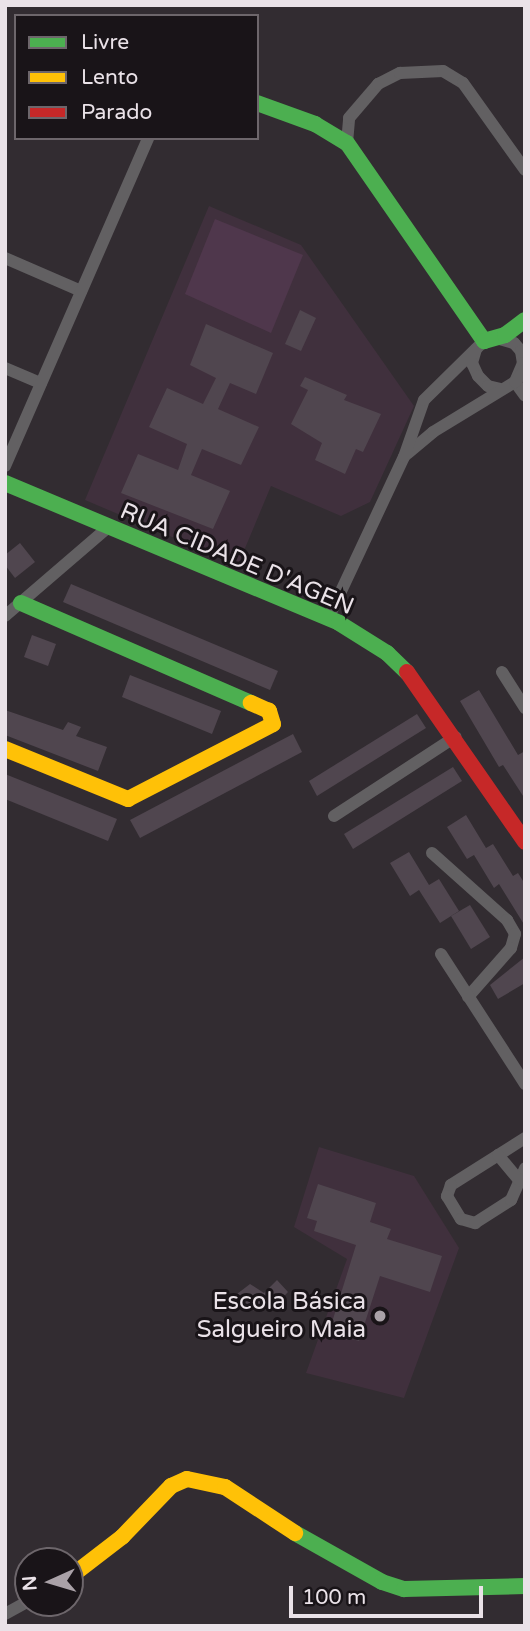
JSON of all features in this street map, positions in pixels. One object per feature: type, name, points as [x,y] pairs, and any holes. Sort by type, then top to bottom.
[{"type":"street","points":[[347,143],[349,118],[378,84],[400,72],[443,71],[463,83],[525,170]]},
{"type":"street","points":[[259,104],[315,124],[347,143],[485,343]]},
{"type":"street","points":[[5,466],[147,140]]},
{"type":"street","points":[[5,258],[81,291]]},
{"type":"street","points":[[328,619],[404,457],[424,400],[485,343],[525,320]]},
{"type":"street","points":[[485,343],[514,343],[521,351],[523,363],[515,382]]},
{"type":"street","points":[[485,343],[472,363],[478,376],[488,386],[500,389]]},
{"type":"street","points":[[5,368],[41,383]]},
{"type":"street","points":[[404,457],[433,432],[515,382],[525,370]]},
{"type":"street","points":[[515,382],[525,396]]},
{"type":"street","name":"RUA CIDADE D'AGEN","points":[[5,484],[328,619],[387,653],[416,681],[525,842]]},
{"type":"street","points":[[5,616],[106,528]]},
{"type":"street","points":[[5,749],[128,799],[273,724],[269,711],[21,603]]},
{"type":"street","points":[[502,672],[525,708]]},
{"type":"street","points":[[334,816],[455,737]]},
{"type":"street","points":[[432,853],[507,920],[515,934],[512,948],[468,997]]},
{"type":"street","points":[[440,954],[525,1084]]},
{"type":"street","points":[[498,1155],[522,1174],[511,1200],[475,1223],[461,1219],[447,1196],[451,1185],[498,1155],[525,1138]]},
{"type":"street","points":[[84,1566],[122,1538],[172,1486],[187,1479],[225,1487],[276,1523],[382,1582],[404,1589],[525,1586]]},
{"type":"shaded area","points":[[209,206],[301,245],[414,406],[370,502],[341,516],[271,486],[238,565],[85,500]]},
{"type":"shaded area","points":[[215,219],[303,255],[271,333],[185,294]]},
{"type":"shaded area","name":"Escola Básica Salgueiro Maia","points":[[319,1147],[414,1176],[459,1248],[404,1398],[306,1373],[347,1259],[294,1227]]},
{"type":"building","points":[[300,310],[316,318],[301,351],[285,344]]},
{"type":"building","points":[[206,324],[273,353],[256,394],[230,383],[218,409],[259,427],[241,465],[202,449],[191,475],[230,491],[213,529],[121,493],[138,454],[178,470],[187,444],[149,427],[167,388],[203,404],[216,378],[190,365]]},
{"type":"building","points":[[305,377],[347,395],[344,400],[381,414],[363,452],[356,449],[345,474],[315,460],[322,443],[291,424],[308,390],[300,386]]},
{"type":"building","points":[[20,543],[35,562],[15,578],[5,565],[5,555]]},
{"type":"building","points":[[71,584],[278,671],[270,690],[63,602]]},
{"type":"building","points":[[32,635],[56,644],[48,666],[24,657]]},
{"type":"building","points":[[130,675],[221,711],[212,734],[122,697]]},
{"type":"building","points":[[479,690],[518,755],[525,751],[525,799],[503,765],[499,767],[460,701]]},
{"type":"building","points":[[5,710],[63,730],[68,722],[81,727],[76,736],[107,747],[98,771],[5,735]]},
{"type":"building","points":[[417,714],[426,728],[317,796],[309,781]]},
{"type":"building","points":[[293,734],[302,752],[140,838],[130,820]]},
{"type":"building","points":[[453,767],[462,781],[353,849],[344,834]]},
{"type":"building","points":[[5,774],[117,819],[108,841],[5,799]]},
{"type":"building","points":[[466,815],[486,848],[493,844],[513,876],[518,873],[525,884],[525,926],[499,884],[494,888],[474,855],[467,859],[447,827]]},
{"type":"building","points":[[409,852],[429,885],[439,879],[459,911],[440,923],[419,890],[410,896],[390,863]]},
{"type":"building","points":[[470,905],[490,937],[471,949],[451,916]]},
{"type":"building","points":[[525,957],[525,983],[498,999],[490,985]]},
{"type":"building","points":[[318,1184],[376,1203],[370,1222],[391,1229],[387,1239],[442,1256],[430,1292],[380,1276],[359,1341],[329,1332],[356,1245],[314,1231],[317,1221],[307,1218]]},
{"type":"building","points":[[277,1280],[288,1292],[272,1309],[254,1311],[237,1294],[250,1284],[264,1293]]},
{"type":"traffic: fast","points":[[259,104],[315,124],[347,143],[484,341],[505,335],[525,320]]},
{"type":"traffic: fast","points":[[5,483],[339,623],[387,653],[407,672]]},
{"type":"traffic: fast","points":[[21,603],[251,703]]},
{"type":"traffic: fast","points":[[295,1533],[382,1582],[404,1589],[525,1586]]},
{"type":"traffic: slow","points":[[5,749],[128,799],[273,724],[269,711],[251,703]]},
{"type":"traffic: slow","points":[[84,1566],[122,1537],[171,1486],[187,1479],[225,1487],[295,1533]]},
{"type":"traffic: jam","points":[[407,672],[525,842]]},
{"type":"place","name":"Escola Básica Salgueiro Maia","points":[[380,1316]]}]
